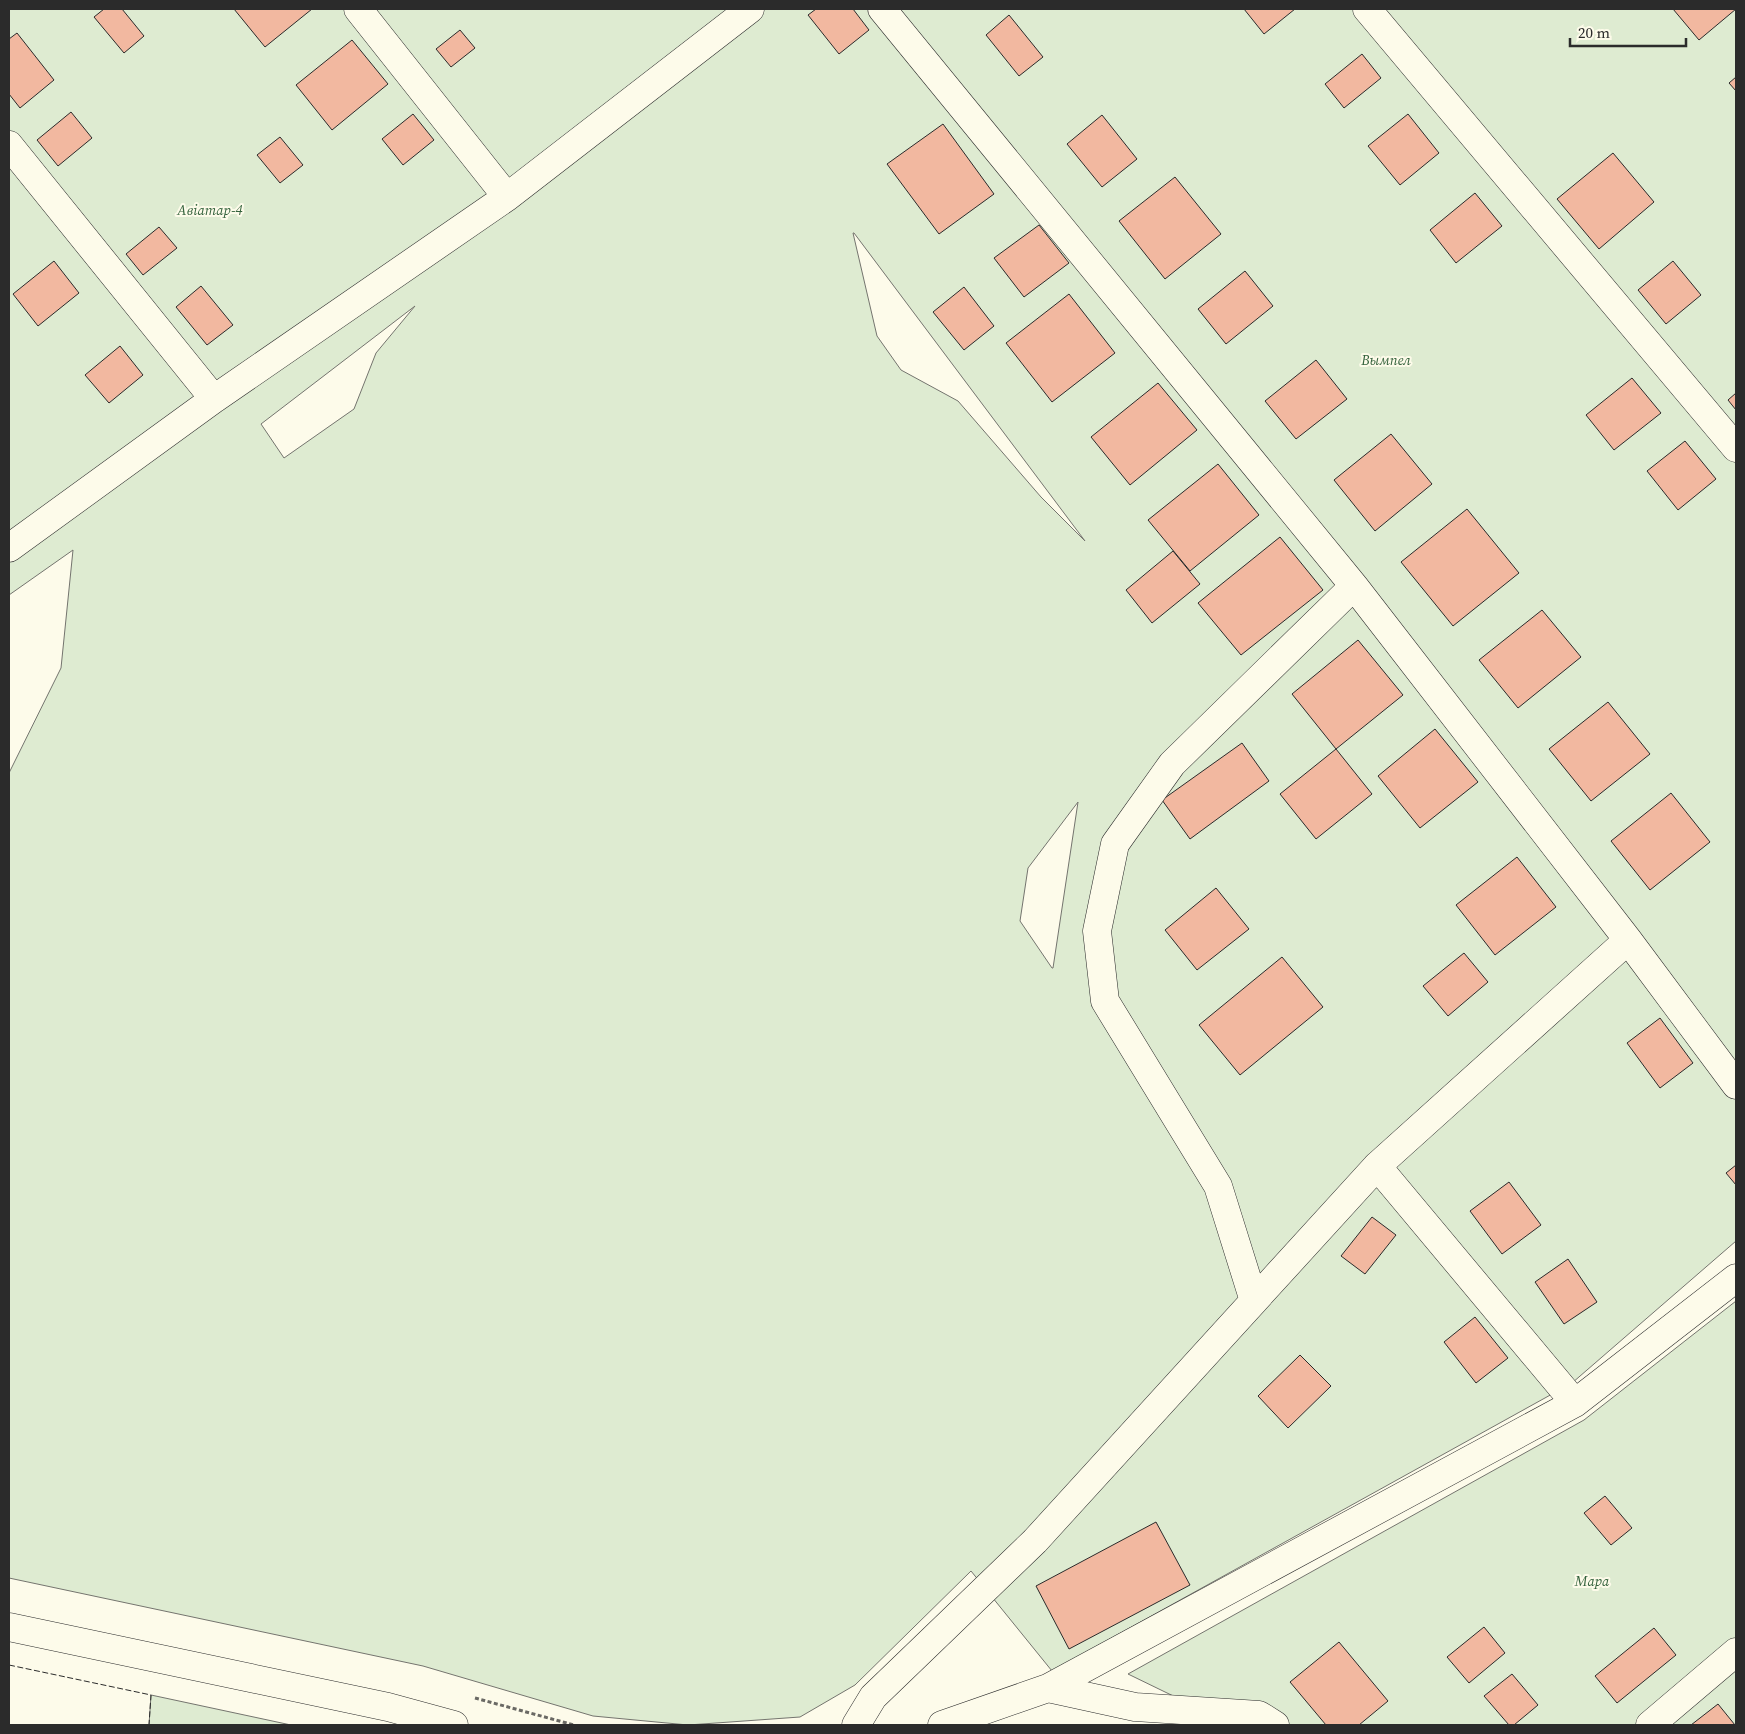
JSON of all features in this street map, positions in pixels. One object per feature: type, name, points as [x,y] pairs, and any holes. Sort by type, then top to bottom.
[{"type":"street","points":[[358,9],[507,197]]},
{"type":"street","points":[[9,548],[214,399],[507,197],[750,9]]},
{"type":"street","points":[[882,9],[1354,586],[1628,940],[1736,1085]]},
{"type":"street","points":[[1367,9],[1736,448]]},
{"type":"street","points":[[9,145],[214,399]]},
{"type":"street","points":[[1254,1301],[1218,1186],[1105,1001],[1097,931],[1115,844],[1172,764],[1354,586]]},
{"type":"street","points":[[856,1725],[872,1697],[1035,1541],[1377,1166],[1628,940]]},
{"type":"street","points":[[1377,1166],[1575,1402]]},
{"type":"street","points":[[942,1725],[1048,1688],[1575,1402],[1736,1278]]},
{"type":"street","points":[[9,1627],[396,1716],[454,1725]]},
{"type":"street","points":[[1650,1725],[1736,1652]]},
{"type":"street","points":[[1048,1688],[1135,1707],[1259,1715],[1275,1725]]},
{"type":"green space","points":[[9,9],[1736,9],[1736,1241],[1572,1383],[1052,1671],[971,1571],[855,1685],[800,1717],[688,1725],[593,1716],[423,1666],[9,1578],[9,773],[61,668],[73,550],[9,595]],"holes":[[[853,233],[1085,541],[1041,497],[958,401],[901,370],[877,336]],[[415,306],[376,353],[354,409],[284,458],[261,424]],[[1078,802],[1053,968],[1020,921],[1028,868]]]},
{"type":"green space","name":"Мара","points":[[1736,1301],[1736,1725],[1233,1725],[1128,1674],[1584,1420]]},
{"type":"green space","points":[[151,1695],[291,1725],[149,1725]]},
{"type":"building","points":[[104,9],[122,9],[144,36],[124,53],[94,17]]},
{"type":"building","points":[[234,9],[312,9],[265,47]]},
{"type":"building","points":[[816,9],[853,9],[869,30],[839,54],[808,15]]},
{"type":"building","points":[[1244,9],[1295,9],[1264,34]]},
{"type":"building","points":[[1673,9],[1736,9],[1699,40]]},
{"type":"building","points":[[1009,15],[1043,57],[1019,76],[986,35]]},
{"type":"building","points":[[460,30],[475,48],[451,67],[436,49]]},
{"type":"building","points":[[17,33],[54,80],[20,108],[9,94],[9,39]]},
{"type":"building","points":[[352,40],[388,84],[332,130],[296,85]]},
{"type":"building","points":[[1362,54],[1381,78],[1344,108],[1325,84]]},
{"type":"building","points":[[1736,77],[1736,91],[1729,83]]},
{"type":"building","points":[[71,112],[92,138],[58,166],[37,140]]},
{"type":"building","points":[[413,114],[434,140],[403,165],[382,139]]},
{"type":"building","points":[[1408,114],[1439,153],[1400,185],[1368,146]]},
{"type":"building","points":[[1102,115],[1137,159],[1102,187],[1067,144]]},
{"type":"building","points":[[943,124],[994,194],[939,234],[887,164]]},
{"type":"building","points":[[280,137],[303,165],[280,183],[257,155]]},
{"type":"building","points":[[1613,153],[1654,202],[1599,249],[1557,199]]},
{"type":"building","points":[[1175,177],[1221,234],[1165,279],[1119,221]]},
{"type":"building","points":[[1475,193],[1502,226],[1456,263],[1430,230]]},
{"type":"building","points":[[1039,225],[1069,263],[1024,297],[994,258]]},
{"type":"building","points":[[159,227],[177,248],[143,275],[126,254]]},
{"type":"building","points":[[54,261],[79,293],[38,326],[13,294]]},
{"type":"building","points":[[1673,261],[1701,295],[1666,324],[1638,290]]},
{"type":"building","points":[[1245,271],[1273,306],[1226,344],[1198,309]]},
{"type":"building","points":[[201,286],[233,325],[207,345],[176,307]]},
{"type":"building","points":[[964,287],[994,326],[964,350],[933,312]]},
{"type":"building","points":[[1069,294],[1115,353],[1052,402],[1006,343]]},
{"type":"building","points":[[120,346],[143,375],[109,403],[85,375]]},
{"type":"building","points":[[1316,360],[1347,399],[1296,439],[1265,401]]},
{"type":"building","points":[[1632,378],[1661,413],[1614,450],[1586,415]]},
{"type":"building","points":[[1158,383],[1197,430],[1130,485],[1091,437]]},
{"type":"building","points":[[1736,393],[1736,410],[1728,400]]},
{"type":"building","points":[[1391,434],[1432,484],[1375,531],[1334,480]]},
{"type":"building","points":[[1685,441],[1716,479],[1678,510],[1647,471]]},
{"type":"building","points":[[1218,464],[1259,515],[1190,571],[1148,520]]},
{"type":"building","points":[[1467,509],[1519,573],[1453,626],[1401,562]]},
{"type":"building","points":[[1280,537],[1323,590],[1241,655],[1198,603]]},
{"type":"building","points":[[1173,551],[1200,584],[1152,623],[1126,590]]},
{"type":"building","points":[[1542,610],[1581,657],[1518,708],[1479,660]]},
{"type":"building","points":[[1358,640],[1403,695],[1336,749],[1292,694]]},
{"type":"building","points":[[1608,702],[1650,754],[1591,801],[1549,749]]},
{"type":"building","points":[[1435,729],[1478,782],[1420,828],[1378,776]]},
{"type":"building","points":[[1242,743],[1269,781],[1190,839],[1162,800]]},
{"type":"building","points":[[1336,749],[1372,794],[1316,839],[1280,794]]},
{"type":"building","points":[[1671,793],[1710,842],[1650,890],[1611,841]]},
{"type":"building","points":[[1517,857],[1556,907],[1495,955],[1456,905]]},
{"type":"building","points":[[1216,888],[1249,929],[1197,970],[1165,930]]},
{"type":"building","points":[[1464,953],[1488,982],[1448,1016],[1423,986]]},
{"type":"building","points":[[1282,957],[1323,1007],[1240,1075],[1199,1025]]},
{"type":"building","points":[[1660,1018],[1693,1063],[1660,1088],[1627,1043]]},
{"type":"building","points":[[1736,1165],[1736,1185],[1726,1173]]},
{"type":"building","points":[[1509,1182],[1541,1225],[1502,1254],[1470,1211]]},
{"type":"building","points":[[1372,1217],[1396,1235],[1365,1274],[1341,1256]]},
{"type":"building","points":[[1568,1259],[1597,1302],[1564,1324],[1535,1282]]},
{"type":"building","points":[[1475,1317],[1508,1358],[1476,1383],[1444,1342]]},
{"type":"building","points":[[1300,1355],[1331,1386],[1288,1428],[1258,1396]]},
{"type":"building","points":[[1605,1496],[1632,1528],[1611,1545],[1584,1513]]},
{"type":"building","points":[[1156,1522],[1190,1585],[1069,1649],[1036,1586]]},
{"type":"building","points":[[1484,1627],[1505,1653],[1469,1683],[1447,1657]]},
{"type":"building","points":[[1654,1628],[1676,1655],[1617,1703],[1595,1676]]},
{"type":"building","points":[[1339,1642],[1388,1701],[1359,1725],[1326,1725],[1290,1682]]},
{"type":"building","points":[[1512,1674],[1538,1705],[1514,1725],[1509,1725],[1484,1696]]},
{"type":"building","points":[[1718,1704],[1735,1725],[1691,1725]]},
{"type":"fence","points":[[9,1665],[151,1695],[149,1725]]},
{"type":"park label","name":"Авіатар-4","points":[[210,210]]},
{"type":"park label","name":"Вымпел","points":[[1386,360]]}]
